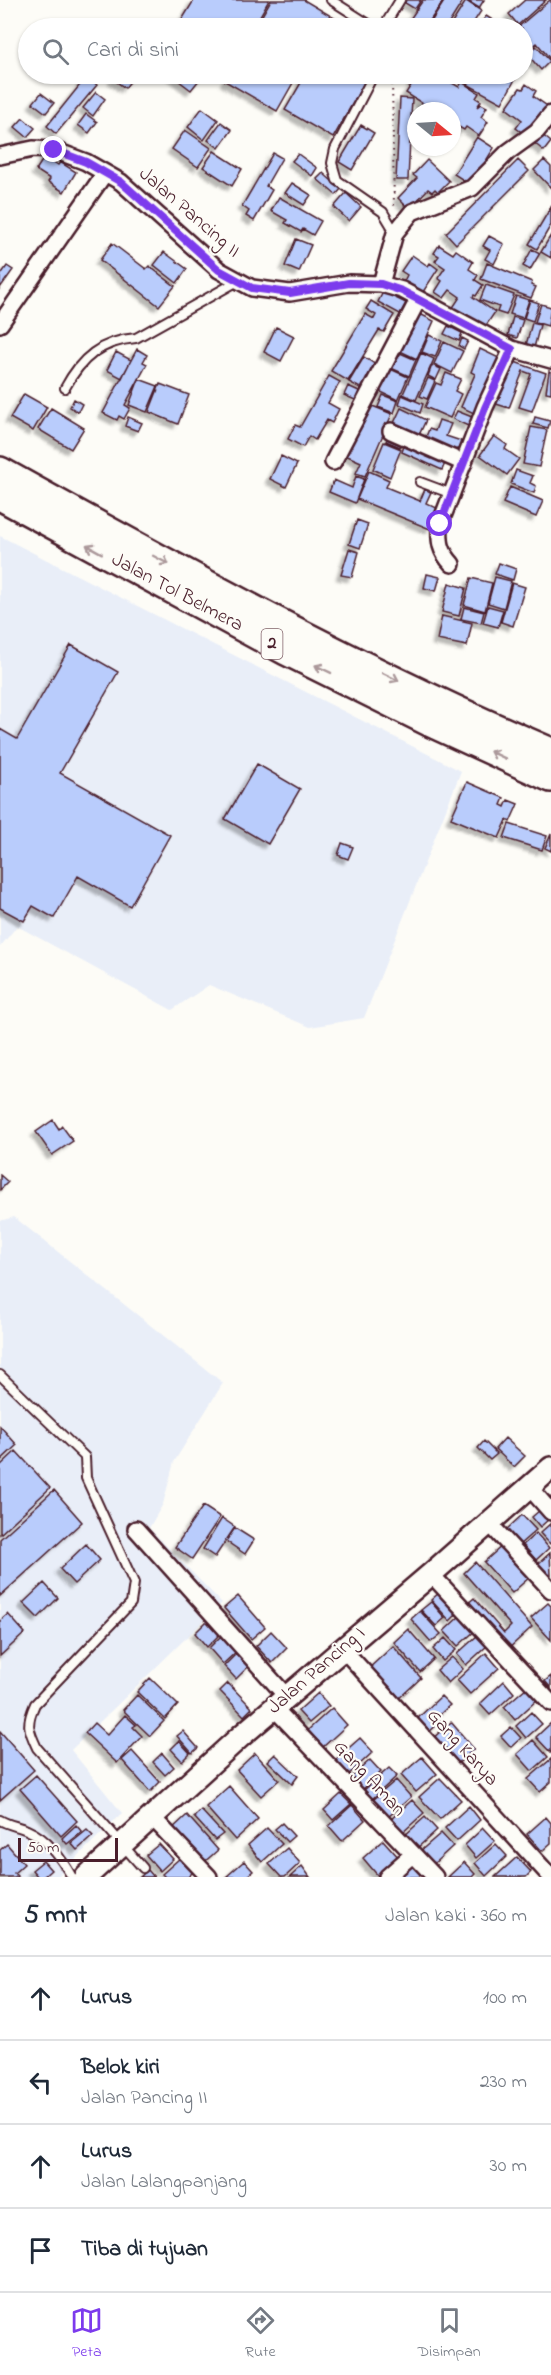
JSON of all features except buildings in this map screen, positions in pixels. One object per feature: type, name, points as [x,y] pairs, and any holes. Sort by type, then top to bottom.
[{"type":"highway","name":"Jalan Tol Belmera","points":[[0,471],[250,607],[372,668],[551,752]]},
{"type":"highway","name":"Jalan Tol Belmera","points":[[0,496],[286,651],[429,722],[551,778]]},
{"type":"main road","name":"Jalan Pancing I","points":[[96,1874],[122,1844],[281,1702],[551,1468]]},
{"type":"street","points":[[381,284],[395,232],[412,212],[472,188],[508,152],[537,131],[551,114]]},
{"type":"street","name":"Jalan Pancing II","points":[[0,156],[33,149],[54,150],[77,158],[121,182],[219,270],[252,288],[290,293],[349,283],[381,284],[402,291],[512,349],[551,360]]},
{"type":"street","points":[[0,324],[105,173]]},
{"type":"street","points":[[333,462],[418,300]]},
{"type":"street","points":[[452,564],[442,554],[439,540],[440,524],[485,408],[512,349]]},
{"type":"street","points":[[391,431],[464,463]]},
{"type":"street","points":[[529,1487],[551,1512]]},
{"type":"street","points":[[489,1523],[551,1590]]},
{"type":"street","name":"Gang Aman","points":[[136,1528],[412,1855],[435,1877]]},
{"type":"street","points":[[431,1574],[551,1703]]},
{"type":"street","name":"Gang Karya","points":[[342,1648],[551,1877]]},
{"type":"street","points":[[152,1818],[209,1877]]},
{"type":"street","points":[[387,1877],[412,1855]]},
{"type":"lane","points":[[331,0],[359,18]]},
{"type":"lane","points":[[389,18],[400,0]]},
{"type":"lane","points":[[369,84],[334,149],[332,163],[337,180],[383,212],[395,232]]},
{"type":"lane","points":[[65,388],[75,369],[97,349],[117,340],[135,338],[238,281]]},
{"type":"lane","points":[[420,482],[452,494]]},
{"type":"lane","points":[[0,1375],[85,1457],[86,1478],[134,1583],[131,1603],[35,1704],[29,1717],[28,1730],[37,1748],[143,1868]]},
{"type":"lane","points":[[0,1820],[27,1830],[44,1841],[61,1857],[72,1877]]},
{"type":"path","points":[[392,84],[395,232]]},
{"type":"shaded area","points":[[0,536],[461,771],[364,1018],[310,1027],[209,985],[172,1010],[17,926],[0,947]]},
{"type":"shaded area","points":[[14,1217],[223,1383],[174,1462],[163,1504],[149,1528],[222,1603],[71,1750],[122,1813],[57,1877],[0,1877],[0,1221]]},
{"type":"route","points":[[54,150],[68,154],[111,175],[164,219],[219,270],[252,288],[290,293],[349,283],[381,284],[402,291],[512,349],[485,408],[440,524]]}]
